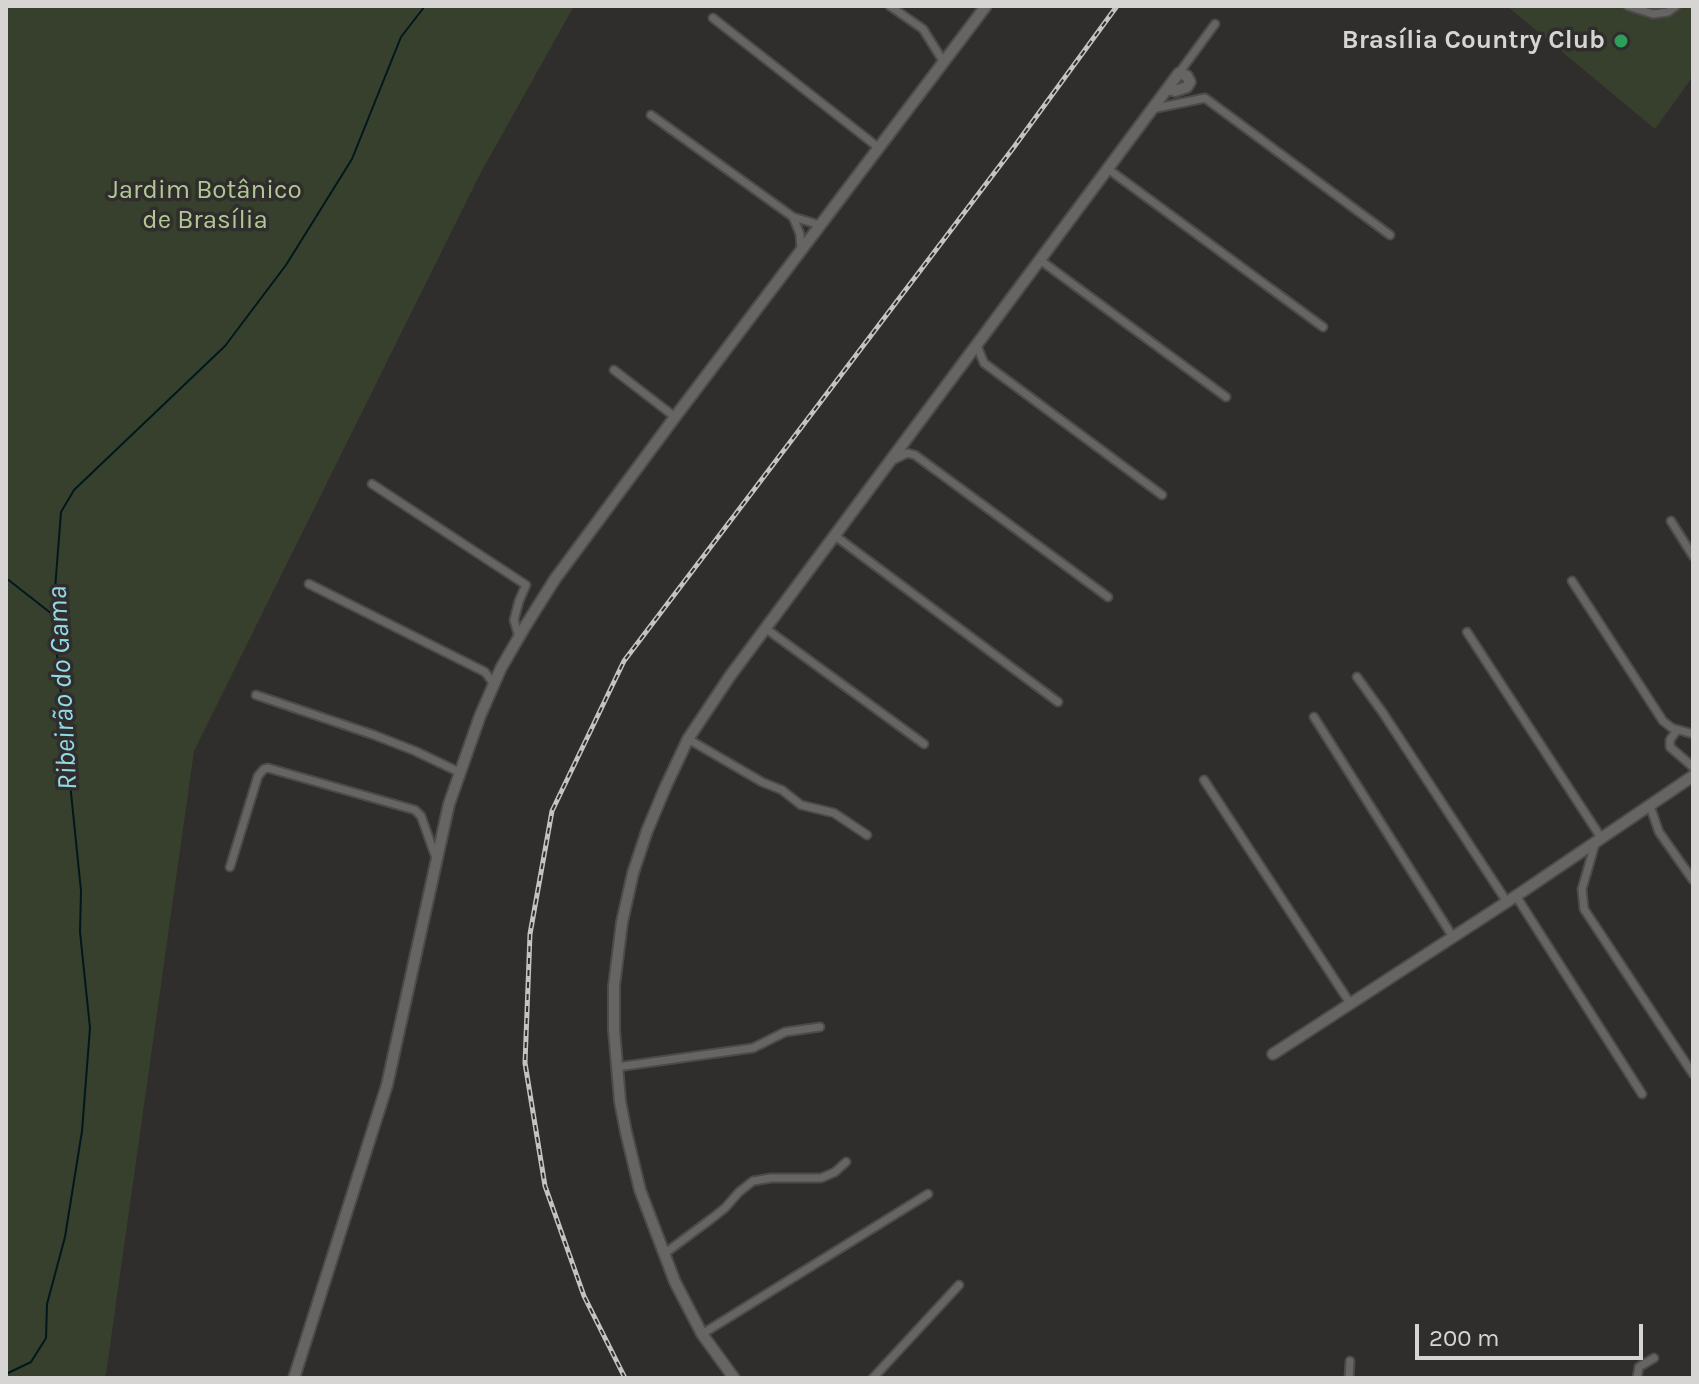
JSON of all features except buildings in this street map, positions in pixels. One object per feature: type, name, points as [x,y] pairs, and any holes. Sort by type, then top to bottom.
[{"type":"street","points":[[890,6],[923,29],[943,61]]},
{"type":"street","points":[[294,1378],[387,1085],[449,804],[501,668],[555,579],[986,6]]},
{"type":"street","points":[[1628,6],[1653,14],[1668,12],[1676,6]]},
{"type":"street","points":[[713,18],[879,148]]},
{"type":"street","points":[[734,1378],[702,1334],[675,1282],[640,1190],[620,1101],[614,986],[622,922],[647,831],[688,739],[704,713],[1215,24]]},
{"type":"street","points":[[1152,109],[1205,98],[1390,235]]},
{"type":"street","points":[[651,115],[793,217],[820,225]]},
{"type":"street","points":[[1108,169],[1323,327]]},
{"type":"street","points":[[793,217],[800,234],[801,249]]},
{"type":"street","points":[[1040,260],[1226,397]]},
{"type":"street","points":[[977,346],[984,363],[1162,495]]},
{"type":"street","points":[[965,362],[984,363]]},
{"type":"street","points":[[614,370],[675,417]]},
{"type":"street","points":[[887,466],[904,454],[915,455],[1108,597]]},
{"type":"street","points":[[372,484],[526,585],[514,620],[519,637]]},
{"type":"street","points":[[1671,521],[1693,556]]},
{"type":"street","points":[[834,535],[1058,702]]},
{"type":"street","points":[[1572,581],[1663,721],[1677,730],[1693,734]]},
{"type":"street","points":[[309,584],[485,672],[494,684]]},
{"type":"street","points":[[765,628],[924,744]]},
{"type":"street","points":[[1467,632],[1598,841]]},
{"type":"street","points":[[485,672],[501,668]]},
{"type":"street","points":[[1357,677],[1512,899],[1642,1094]]},
{"type":"street","points":[[256,695],[388,740],[459,772]]},
{"type":"street","points":[[1314,717],[1453,937]]},
{"type":"street","points":[[1677,730],[1670,740],[1670,747],[1693,767]]},
{"type":"street","points":[[688,739],[762,782],[782,790],[801,805],[828,810],[867,835]]},
{"type":"street","points":[[230,867],[258,776],[268,768],[415,810],[421,816],[436,858]]},
{"type":"street","points":[[1273,1054],[1512,899],[1693,776]]},
{"type":"street","points":[[1204,780],[1350,1003]]},
{"type":"street","points":[[1650,806],[1659,832],[1693,880]]},
{"type":"street","points":[[1598,841],[1582,889],[1584,909],[1693,1074]]},
{"type":"street","points":[[617,1067],[753,1048],[785,1032],[820,1027]]},
{"type":"street","points":[[664,1254],[725,1208],[753,1181],[821,1178],[835,1172],[846,1162]]},
{"type":"street","points":[[702,1334],[928,1194]]},
{"type":"street","points":[[873,1378],[959,1285]]},
{"type":"street","points":[[1637,1378],[1639,1367],[1654,1358]]},
{"type":"street","points":[[1349,1378],[1350,1361]]},
{"type":"green space","name":"Jardim Botânico de Brasília","points":[[6,6],[574,6],[480,174],[194,751],[103,1378],[6,1378]]},
{"type":"green space","name":"Brasília Country Club","points":[[1507,6],[1693,6],[1693,76],[1655,129]]},
{"type":"waterway","name":"Ribeirão do Gama","points":[[6,1374],[31,1362],[46,1338],[47,1304],[65,1237],[82,1131],[90,1028],[80,932],[81,891],[53,615],[61,512],[74,490],[225,346],[286,265],[352,159],[401,37],[425,6]]},
{"type":"waterway","points":[[6,578],[52,614]]},
{"type":"railway","points":[[625,1378],[584,1296],[545,1186],[525,1063],[530,934],[552,811],[624,661],[1014,147],[1117,6]]},
{"type":"place","name":"Brasília Country Club","points":[[1621,41]]}]
